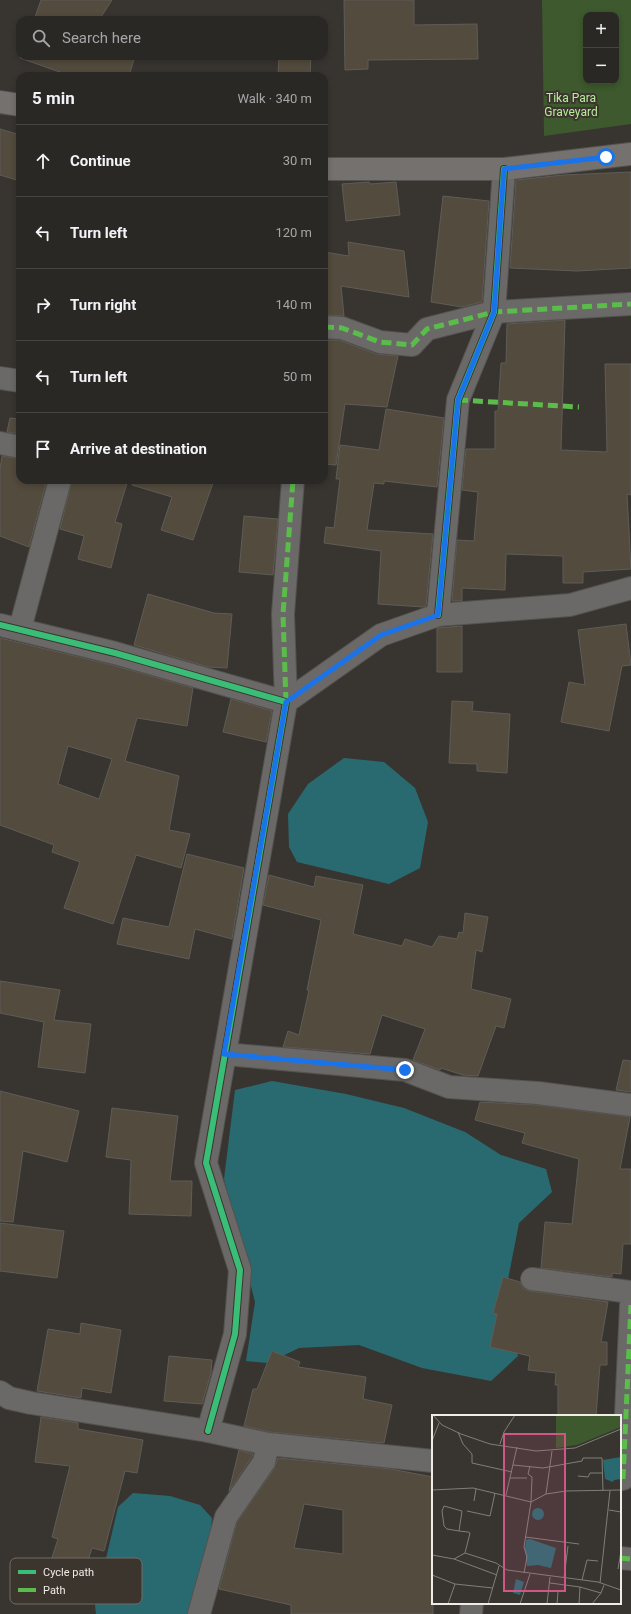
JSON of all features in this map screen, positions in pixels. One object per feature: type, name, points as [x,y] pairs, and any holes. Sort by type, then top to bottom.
[{"type":"main road","points":[[0,102],[16,104]]},
{"type":"main road","points":[[328,169],[504,169],[631,154]]},
{"type":"street","points":[[438,615],[458,400],[494,312],[504,169]]},
{"type":"street","points":[[328,327],[342,328],[380,342],[412,345],[427,329],[494,312],[631,304]]},
{"type":"street","points":[[0,378],[16,380]]},
{"type":"street","points":[[0,443],[16,446]]},
{"type":"street","points":[[59,484],[10,627],[115,653],[286,702]]},
{"type":"street","points":[[208,1432],[235,1334],[240,1270],[206,1163],[286,702],[284,614],[293,484]]},
{"type":"street","points":[[286,702],[381,635],[438,615],[570,605],[631,588]]},
{"type":"street","points":[[224,1054],[405,1070],[449,1087],[538,1093],[631,1105]]},
{"type":"street","points":[[532,1279],[631,1292]]},
{"type":"street","points":[[624,1480],[631,1305]]},
{"type":"street","points":[[0,1392],[9,1398],[32,1403],[208,1432],[268,1444],[432,1461]]},
{"type":"street","points":[[199,1614],[226,1517],[264,1462],[268,1444]]},
{"type":"street","points":[[621,1558],[631,1559]]},
{"type":"street","points":[[471,1614],[472,1604]]},
{"type":"green space","name":"Tika Para Graveyard","points":[[542,0],[631,0],[631,124],[544,136]]},
{"type":"water","points":[[344,758],[384,762],[415,788],[428,822],[420,868],[389,884],[297,862],[289,847],[288,814],[308,784]]},
{"type":"water","points":[[272,1081],[346,1094],[404,1108],[465,1132],[501,1155],[546,1169],[552,1192],[519,1223],[504,1300],[518,1356],[491,1381],[422,1368],[359,1345],[299,1348],[268,1363],[246,1361],[255,1302],[224,1179],[235,1090]]},
{"type":"water","points":[[133,1493],[170,1496],[200,1505],[212,1518],[210,1537],[192,1614],[96,1614],[95,1604],[142,1604],[142,1558],[106,1558],[118,1507]]},
{"type":"building","points":[[41,0],[112,0],[102,16],[35,16]]},
{"type":"building","points":[[344,0],[414,0],[414,25],[477,24],[478,59],[368,60],[368,69],[345,70]]},
{"type":"building","points":[[26,60],[134,60],[130,72],[60,72]]},
{"type":"building","points":[[279,60],[311,60],[310,72],[278,72]]},
{"type":"building","points":[[0,129],[16,134],[16,180],[0,175]]},
{"type":"building","points":[[631,172],[631,268],[577,271],[510,268],[516,180],[563,175]]},
{"type":"building","points":[[369,182],[370,184],[396,182],[400,215],[346,221],[342,184]]},
{"type":"building","points":[[443,196],[489,201],[482,302],[462,307],[431,302]]},
{"type":"building","points":[[348,242],[404,251],[409,297],[341,286],[344,316],[328,315],[328,253],[349,256]]},
{"type":"building","points":[[565,320],[561,450],[607,452],[605,364],[631,364],[631,495],[627,494],[631,569],[583,572],[583,583],[563,583],[563,556],[506,554],[505,590],[462,588],[462,601],[452,601],[457,540],[474,541],[478,492],[462,490],[466,449],[495,449],[495,411],[498,411],[501,363],[506,363],[507,324]]},
{"type":"building","points":[[328,340],[339,340],[376,354],[398,356],[387,407],[345,404],[336,465],[328,464]]},
{"type":"building","points":[[386,409],[444,418],[437,487],[384,481],[384,484],[374,483],[367,530],[433,534],[426,606],[423,607],[378,604],[381,551],[324,543],[326,527],[334,528],[340,479],[336,479],[340,445],[379,450]]},
{"type":"building","points":[[10,418],[16,419],[16,433],[7,432]]},
{"type":"building","points":[[2,456],[16,458],[16,484],[46,484],[29,547],[0,536],[0,468]]},
{"type":"building","points":[[71,484],[127,484],[115,522],[122,524],[111,568],[78,559],[84,536],[60,529]]},
{"type":"building","points":[[213,484],[193,540],[161,530],[172,497],[132,485]]},
{"type":"building","points":[[244,516],[278,519],[273,575],[239,572]]},
{"type":"building","points":[[148,594],[214,613],[232,614],[227,668],[208,667],[134,645]]},
{"type":"building","points":[[626,624],[631,665],[622,666],[609,731],[561,722],[569,682],[585,685],[578,630]]},
{"type":"building","points":[[462,626],[462,672],[437,672],[437,628]]},
{"type":"building","points":[[0,638],[112,665],[193,688],[187,726],[137,718],[125,761],[179,776],[169,830],[190,834],[181,868],[136,855],[113,924],[64,908],[80,862],[52,852],[54,845],[0,825]],"holes":[[[68,746],[112,759],[99,799],[58,784]]]},
{"type":"building","points":[[231,699],[272,711],[266,742],[223,732]]},
{"type":"building","points":[[452,701],[473,702],[472,711],[510,714],[507,773],[477,771],[477,764],[449,763]]},
{"type":"building","points":[[187,854],[244,868],[232,939],[195,929],[189,959],[117,944],[123,918],[169,927]]},
{"type":"building","points":[[269,875],[314,887],[316,876],[363,885],[353,934],[402,946],[405,939],[432,947],[439,936],[457,939],[459,932],[463,933],[465,913],[488,917],[482,952],[476,950],[471,989],[511,999],[504,1028],[496,1026],[478,1076],[463,1075],[441,1068],[440,1070],[413,1060],[425,1029],[382,1015],[370,1054],[283,1047],[288,1031],[299,1035],[309,990],[307,990],[321,920],[263,905]]},
{"type":"building","points":[[0,981],[60,990],[54,1020],[91,1024],[85,1073],[38,1067],[44,1022],[0,1013]]},
{"type":"building","points":[[623,1060],[631,1061],[631,1092],[616,1090]]},
{"type":"building","points":[[0,1091],[79,1111],[67,1162],[23,1151],[13,1222],[0,1221]]},
{"type":"building","points":[[480,1102],[537,1105],[630,1117],[620,1169],[631,1169],[631,1244],[623,1244],[621,1274],[612,1273],[612,1277],[541,1268],[545,1222],[572,1224],[579,1159],[522,1143],[525,1133],[475,1120]]},
{"type":"building","points":[[112,1108],[178,1116],[170,1181],[192,1181],[191,1216],[129,1214],[131,1160],[106,1157]]},
{"type":"building","points":[[0,1223],[64,1231],[57,1278],[0,1271]]},
{"type":"building","points":[[503,1277],[520,1282],[524,1289],[530,1291],[608,1302],[601,1342],[607,1342],[607,1365],[600,1365],[596,1415],[558,1415],[558,1385],[555,1385],[556,1373],[528,1370],[530,1356],[490,1347],[497,1314],[493,1313]]},
{"type":"building","points":[[81,1323],[121,1330],[111,1393],[82,1388],[81,1398],[37,1391],[48,1329],[80,1334]]},
{"type":"building","points":[[272,1351],[300,1362],[298,1367],[366,1377],[363,1399],[392,1405],[384,1443],[270,1432],[244,1426],[253,1389],[257,1389]]},
{"type":"building","points":[[169,1356],[212,1360],[211,1373],[202,1404],[164,1401]]},
{"type":"building","points":[[41,1417],[78,1423],[78,1429],[143,1440],[137,1473],[125,1471],[104,1551],[92,1548],[89,1558],[52,1558],[58,1539],[52,1537],[70,1466],[35,1462]]},
{"type":"building","points":[[239,1450],[253,1454],[229,1491]]},
{"type":"building","points":[[278,1458],[391,1469],[432,1477],[433,1614],[291,1614],[291,1605],[219,1589],[237,1522],[274,1469]],"holes":[[[304,1504],[343,1510],[343,1554],[294,1548]]]},
{"type":"marked path","points":[[328,327],[342,328],[380,342],[412,345],[427,329],[494,312],[631,304]]},
{"type":"marked path","points":[[458,400],[579,407]]},
{"type":"marked path","points":[[286,702],[283,614],[293,484]]},
{"type":"marked path","points":[[623,1479],[631,1305]]},
{"type":"marked path","points":[[621,1558],[631,1559]]},
{"type":"cycle path","points":[[438,615],[458,400],[494,312],[504,169]]},
{"type":"cycle path","points":[[0,625],[115,653],[286,702],[206,1163],[240,1270],[235,1334],[208,1431]]},
{"type":"route","points":[[405,1070],[224,1054],[286,702],[381,635],[438,615],[458,400],[494,312],[504,169],[606,157]]}]
